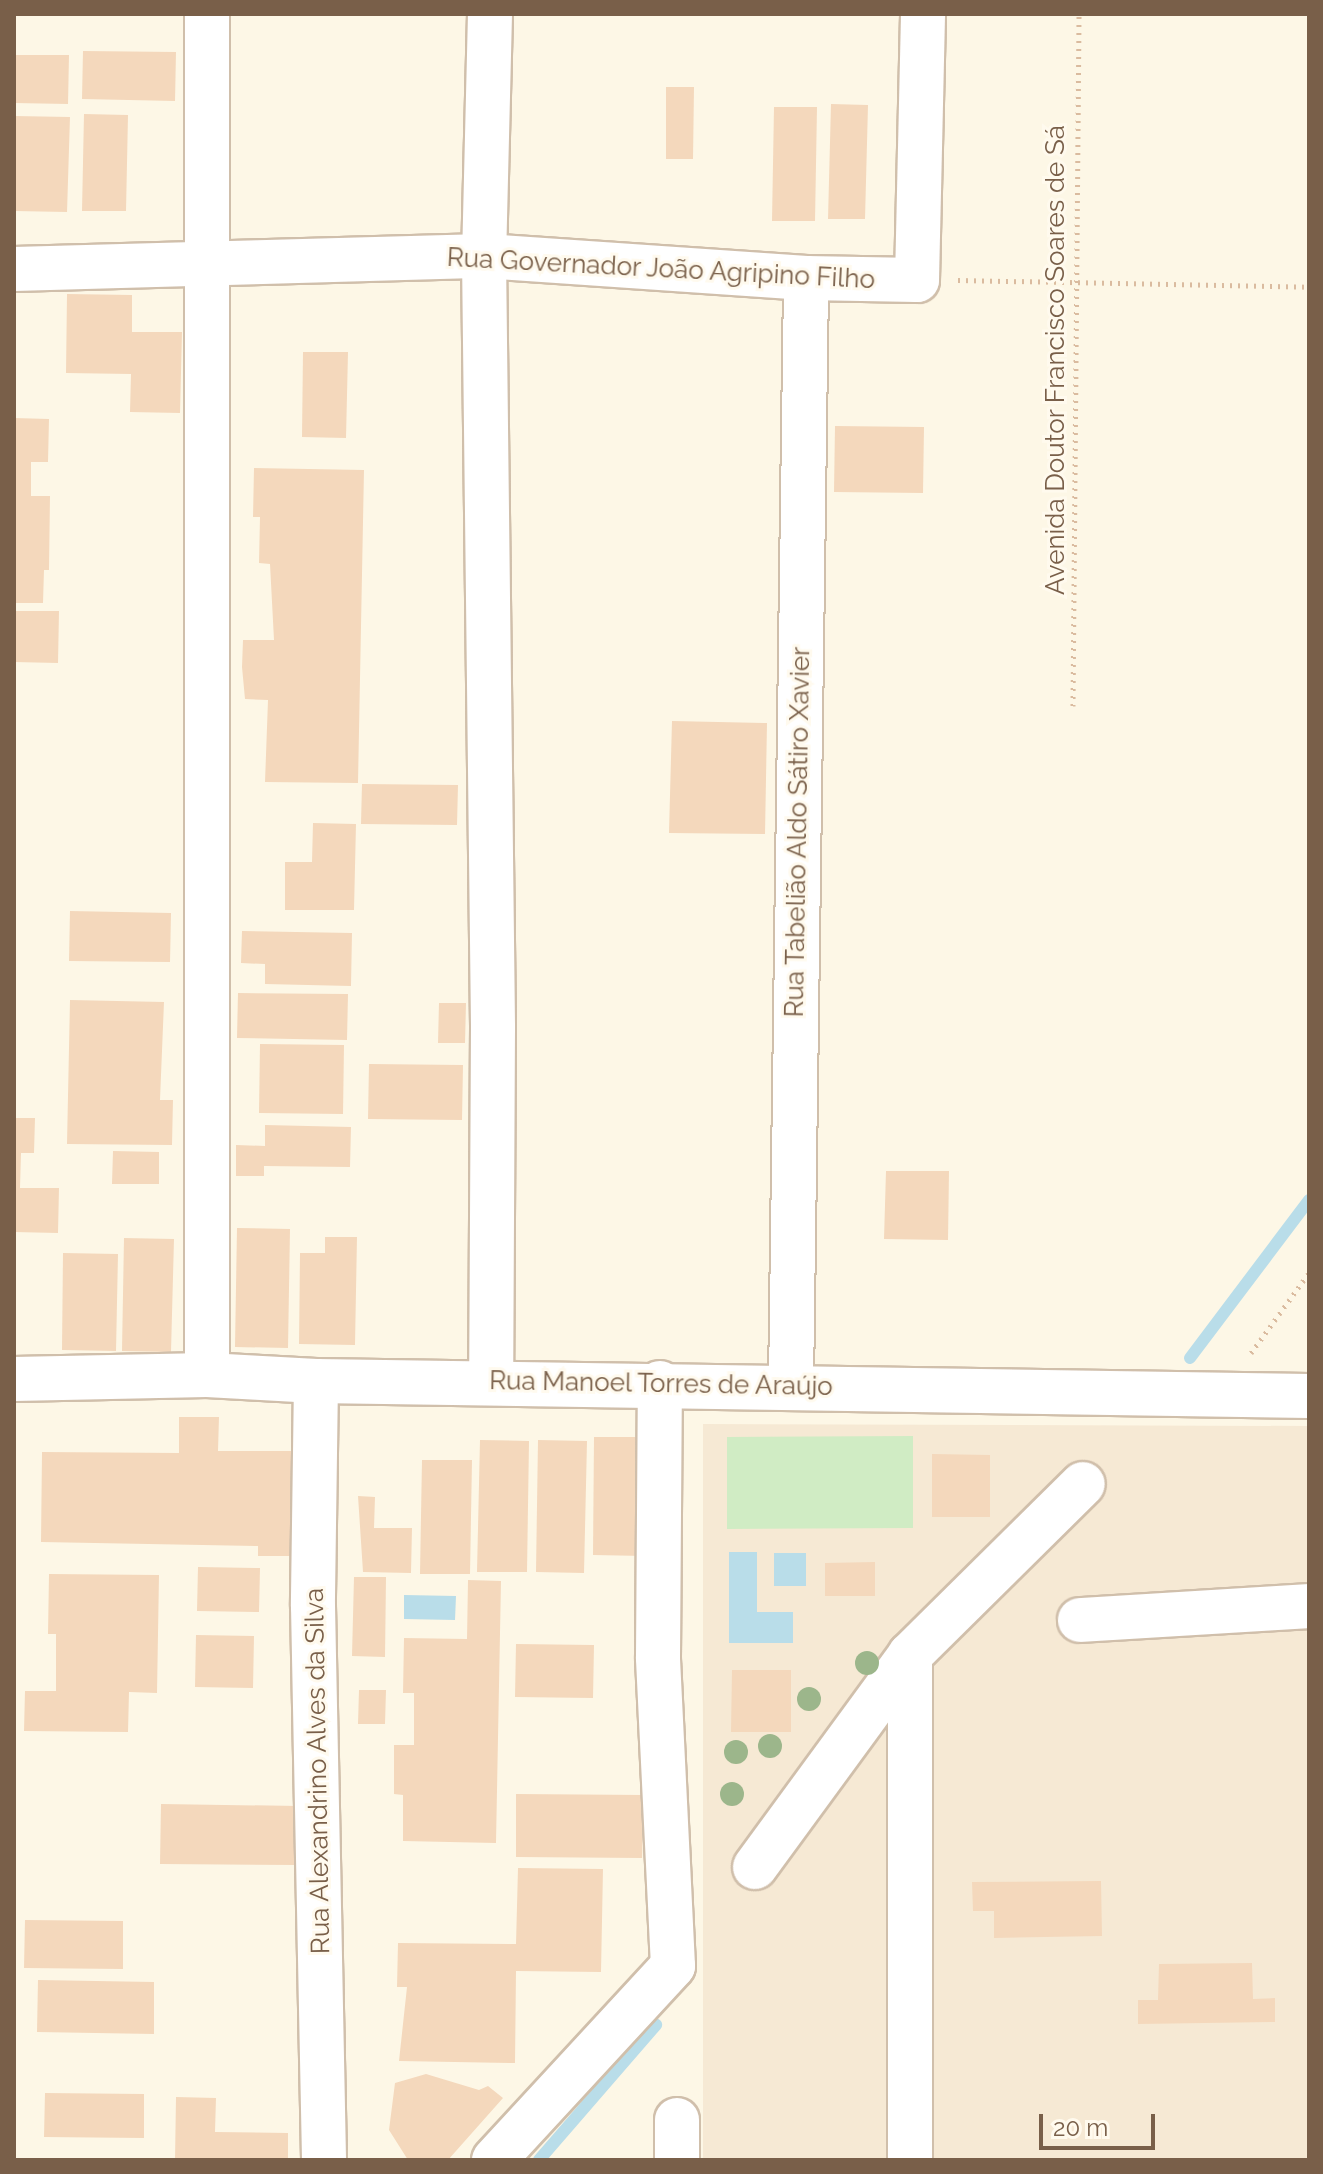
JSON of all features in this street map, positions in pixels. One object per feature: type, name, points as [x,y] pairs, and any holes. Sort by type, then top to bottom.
[{"type":"street","points":[[207,14],[209,265],[204,737],[207,1375]]},
{"type":"street","points":[[490,14],[484,256],[493,1028],[491,1381]]},
{"type":"street","points":[[917,280],[923,14]]},
{"type":"street","name":"Rua Governador João Agripino Filho","points":[[14,269],[484,256],[806,278],[917,280]]},
{"type":"street","name":"Rua Tabelião Aldo Sátiro Xavier","points":[[791,1385],[806,278]]},
{"type":"street","name":"Rua Manoel Torres de Araújo","points":[[14,1379],[207,1375],[316,1381],[660,1383],[1309,1396]]},
{"type":"street","name":"Rua Alexandrino Alves da Silva","points":[[316,1381],[313,1606],[324,2160]]},
{"type":"street","points":[[494,2160],[673,1966],[658,1657],[660,1383]]},
{"type":"street","points":[[755,1867],[910,1655],[1083,1484]]},
{"type":"street","points":[[1080,1620],[1309,1606]]},
{"type":"street","points":[[910,1655],[910,2160]]},
{"type":"path","name":"Avenida Doutor Francisco Soares de Sá","points":[[1073,706],[1079,14]]},
{"type":"path","points":[[917,280],[1309,287]]},
{"type":"path","points":[[1219,1395],[1309,1273]]},
{"type":"shaded area","points":[[703,1424],[1309,1426],[1309,2160],[703,2160]]},
{"type":"green space","points":[[913,1436],[913,1528],[727,1529],[727,1437]]},
{"type":"water","points":[[729,1552],[757,1552],[757,1612],[793,1612],[793,1643],[729,1643]]},
{"type":"water","points":[[774,1553],[806,1553],[806,1586],[774,1586]]},
{"type":"water","points":[[404,1595],[456,1596],[455,1620],[404,1619]]},
{"type":"building","points":[[83,51],[176,52],[175,101],[82,99]]},
{"type":"building","points":[[14,55],[69,55],[68,104],[14,103]]},
{"type":"building","points":[[666,87],[694,87],[693,159],[666,159]]},
{"type":"building","points":[[831,104],[868,105],[865,219],[828,219]]},
{"type":"building","points":[[774,107],[817,107],[815,221],[772,221]]},
{"type":"building","points":[[84,114],[128,115],[126,211],[82,211]]},
{"type":"building","points":[[14,116],[70,117],[67,212],[14,211]]},
{"type":"building","points":[[67,294],[132,295],[132,332],[182,332],[180,413],[130,412],[131,374],[66,373]]},
{"type":"building","points":[[303,352],[348,352],[346,438],[302,437]]},
{"type":"building","points":[[14,418],[49,419],[48,462],[31,462],[31,496],[50,496],[49,570],[44,570],[43,603],[14,603]]},
{"type":"building","points":[[835,426],[924,427],[923,493],[834,492]]},
{"type":"building","points":[[254,468],[364,470],[358,783],[265,782],[268,700],[245,699],[242,667],[243,640],[274,640],[270,564],[259,563],[260,517],[253,517]]},
{"type":"building","points":[[14,611],[59,611],[58,663],[14,662]]},
{"type":"building","points":[[672,721],[767,723],[765,834],[669,833]]},
{"type":"building","points":[[362,784],[458,785],[457,825],[361,824]]},
{"type":"building","points":[[313,823],[356,824],[354,910],[285,910],[285,862],[312,862]]},
{"type":"building","points":[[70,911],[171,913],[170,962],[69,961]]},
{"type":"building","points":[[242,931],[352,933],[351,986],[265,984],[265,964],[241,963]]},
{"type":"building","points":[[238,993],[348,994],[347,1040],[237,1038]]},
{"type":"building","points":[[70,1000],[164,1002],[160,1100],[173,1100],[172,1145],[67,1144]]},
{"type":"building","points":[[439,1003],[466,1003],[465,1043],[438,1043]]},
{"type":"building","points":[[260,1044],[344,1045],[343,1114],[259,1113]]},
{"type":"building","points":[[369,1064],[463,1065],[462,1120],[368,1119]]},
{"type":"building","points":[[14,1118],[35,1118],[34,1153],[21,1153],[20,1188],[59,1188],[58,1233],[14,1232]]},
{"type":"building","points":[[265,1125],[351,1127],[350,1167],[264,1166],[264,1176],[236,1176],[236,1145],[265,1146]]},
{"type":"building","points":[[113,1151],[159,1152],[159,1184],[112,1184]]},
{"type":"building","points":[[886,1171],[949,1171],[948,1240],[884,1239]]},
{"type":"building","points":[[237,1228],[290,1229],[288,1348],[235,1347]]},
{"type":"building","points":[[325,1237],[357,1237],[355,1345],[299,1344],[300,1253],[325,1253]]},
{"type":"building","points":[[124,1238],[174,1239],[171,1352],[122,1351]]},
{"type":"building","points":[[63,1253],[118,1254],[116,1351],[62,1350]]},
{"type":"building","points":[[179,1417],[219,1417],[218,1451],[298,1451],[296,1556],[258,1556],[258,1546],[41,1542],[42,1452],[179,1453]]},
{"type":"building","points":[[594,1437],[647,1437],[645,1556],[593,1555]]},
{"type":"building","points":[[480,1440],[529,1441],[527,1572],[477,1572]]},
{"type":"building","points":[[538,1440],[587,1441],[584,1573],[536,1572]]},
{"type":"building","points":[[932,1454],[990,1455],[990,1517],[932,1517]]},
{"type":"building","points":[[422,1460],[472,1460],[470,1574],[420,1574]]},
{"type":"building","points":[[358,1496],[375,1497],[374,1528],[412,1528],[411,1573],[363,1572]]},
{"type":"building","points":[[875,1562],[875,1596],[825,1596],[825,1563]]},
{"type":"building","points":[[198,1567],[260,1568],[259,1612],[197,1611]]},
{"type":"building","points":[[49,1574],[159,1575],[157,1693],[129,1692],[128,1732],[24,1731],[25,1691],[56,1691],[56,1634],[48,1634]]},
{"type":"building","points":[[354,1577],[386,1577],[385,1657],[352,1656]]},
{"type":"building","points":[[468,1580],[501,1581],[496,1843],[403,1841],[403,1795],[394,1794],[394,1745],[414,1745],[414,1693],[403,1693],[404,1638],[467,1639]]},
{"type":"building","points":[[196,1635],[254,1636],[253,1688],[195,1687]]},
{"type":"building","points":[[516,1644],[594,1645],[593,1698],[515,1697]]},
{"type":"building","points":[[732,1670],[791,1670],[791,1732],[731,1732]]},
{"type":"building","points":[[359,1690],[386,1690],[385,1724],[358,1724]]},
{"type":"building","points":[[516,1794],[644,1795],[642,1858],[516,1857]]},
{"type":"building","points":[[161,1804],[299,1806],[298,1865],[160,1864]]},
{"type":"building","points":[[518,1868],[603,1869],[601,1972],[516,1971],[515,2063],[399,2061],[407,1987],[397,1987],[398,1943],[516,1944]]},
{"type":"building","points":[[1101,1881],[1102,1936],[994,1938],[994,1911],[973,1911],[972,1882]]},
{"type":"building","points":[[25,1920],[123,1921],[123,1969],[24,1968]]},
{"type":"building","points":[[1252,1963],[1253,1999],[1275,1998],[1275,2022],[1138,2024],[1138,2000],[1158,2000],[1159,1964]]},
{"type":"building","points":[[38,1980],[154,1982],[154,2034],[37,2032]]},
{"type":"building","points":[[426,2074],[479,2090],[488,2086],[503,2098],[448,2160],[408,2160],[389,2130],[395,2083]]},
{"type":"building","points":[[45,2093],[144,2094],[144,2138],[44,2137]]},
{"type":"building","points":[[176,2097],[216,2098],[215,2132],[288,2133],[288,2160],[175,2160]]},
{"type":"waterway","points":[[1190,1358],[1309,1200]]},
{"type":"waterway","points":[[539,2160],[656,2025]]}]
